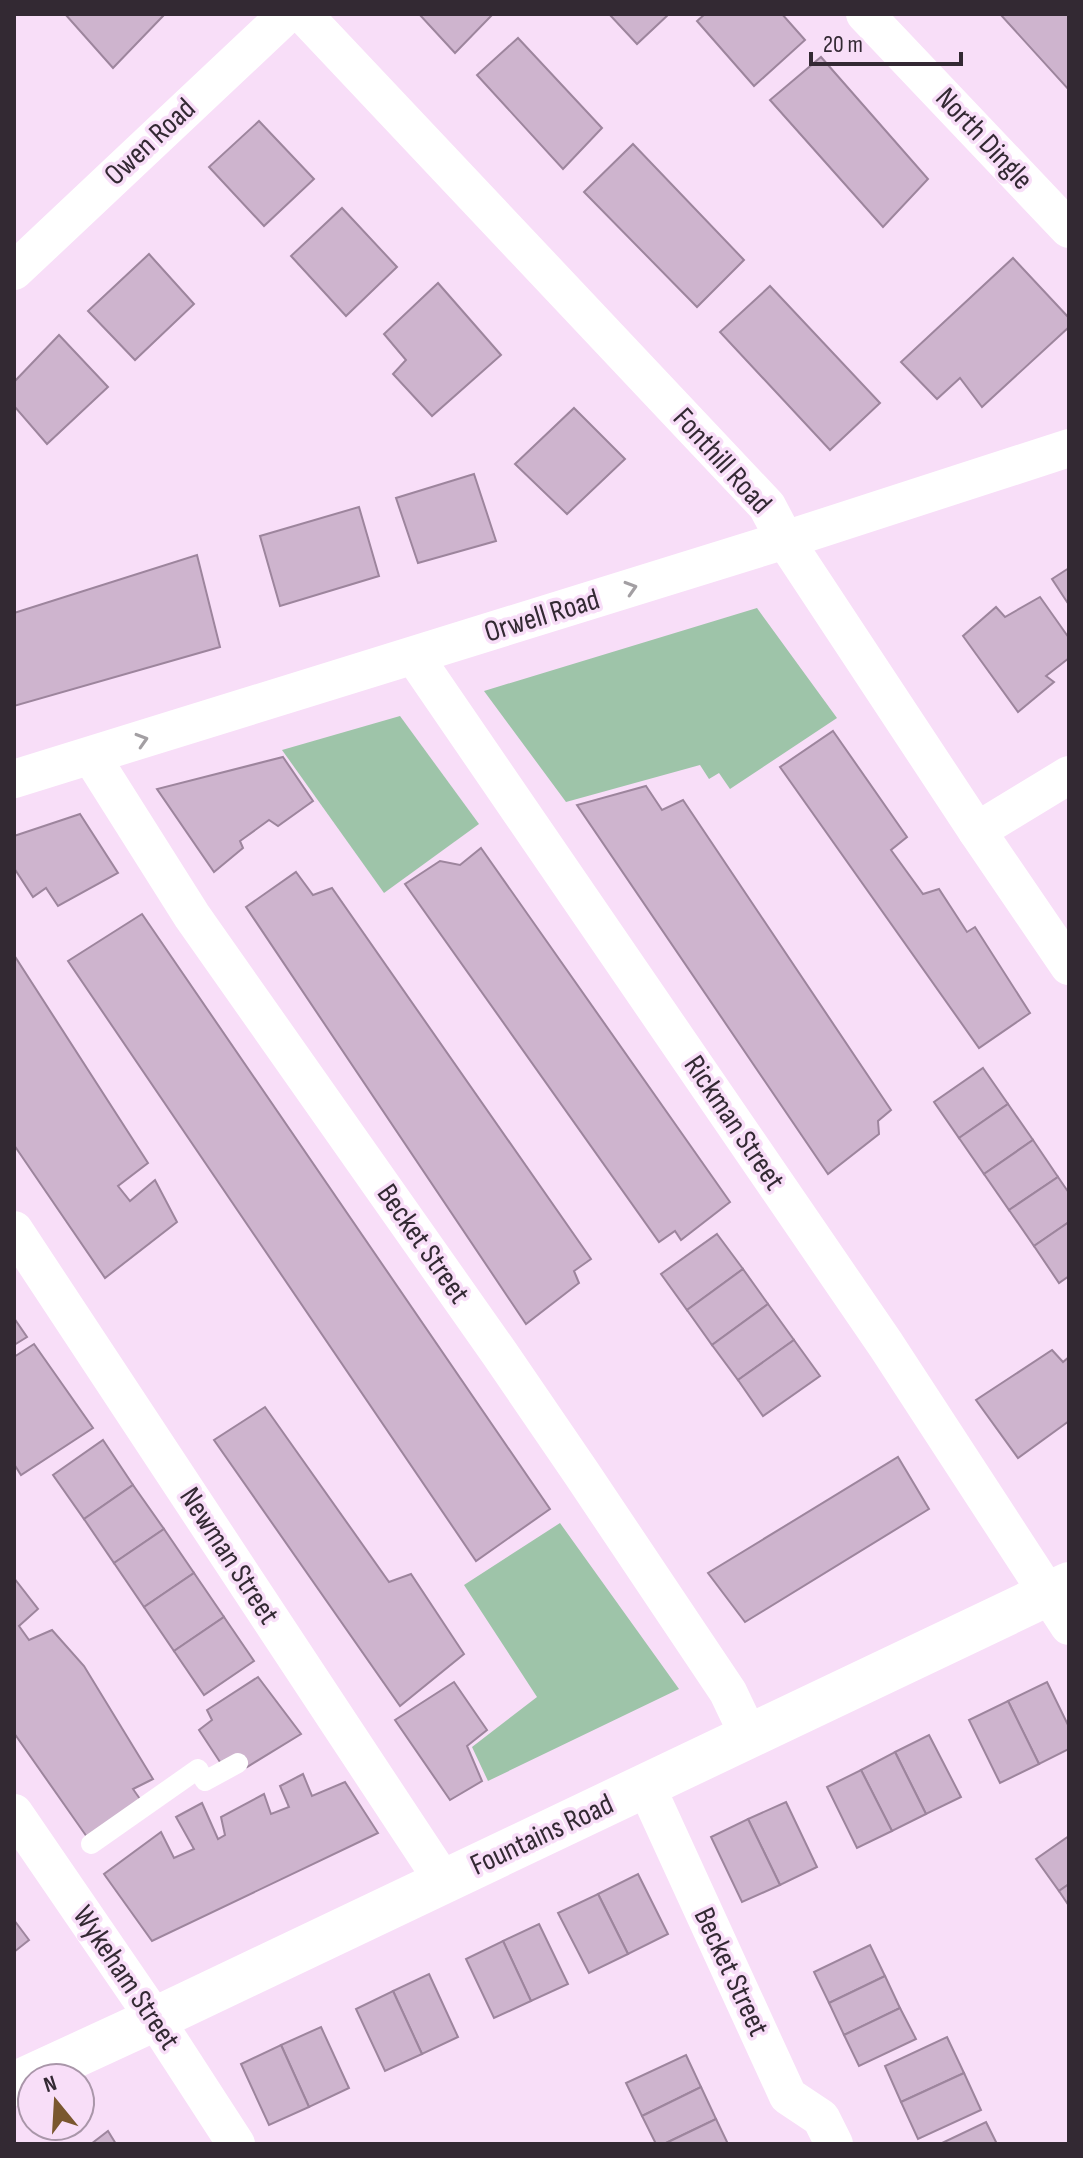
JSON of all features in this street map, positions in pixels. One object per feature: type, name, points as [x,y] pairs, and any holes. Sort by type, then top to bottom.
[{"type":"street","name":"Owen Road","points":[[14,271],[287,14]]},
{"type":"street","name":"Fonthill Road","points":[[303,14],[767,506],[785,540],[1069,966]]},
{"type":"street","name":"North Dingle","points":[[865,14],[1069,229]]},
{"type":"street","name":"Orwell Road","points":[[14,779],[785,540],[1069,448]]},
{"type":"street","name":"Rickman Street","points":[[414,656],[1062,1601]]},
{"type":"street","name":"Becket Street","points":[[91,756],[192,916],[574,1462],[728,1692],[749,1736]]},
{"type":"street","points":[[977,831],[1069,775]]},
{"type":"street","name":"Newman Street","points":[[14,1230],[444,1882]]},
{"type":"street","name":"Fountains Road","points":[[14,2084],[749,1736],[1062,1601]]},
{"type":"street","name":"Becket Street","points":[[646,1786],[788,2096],[821,2118],[834,2144]]},
{"type":"street","name":"Wykeham Street","points":[[14,1813],[236,2144]]},
{"type":"lane","points":[[91,1844],[198,1769],[205,1781],[238,1763]]},
{"type":"green space","points":[[757,608],[837,718],[730,789],[719,773],[709,779],[700,765],[566,802],[484,691]]},
{"type":"green space","points":[[400,716],[479,824],[384,893],[282,750]]},
{"type":"green space","points":[[560,1523],[679,1689],[488,1781],[472,1747],[537,1697],[464,1585]]},
{"type":"building","points":[[65,14],[163,14],[164,15],[113,68]]},
{"type":"building","points":[[419,14],[493,14],[455,53]]},
{"type":"building","points":[[609,14],[669,14],[637,44]]},
{"type":"building","points":[[705,14],[782,14],[805,40],[754,86],[697,21]]},
{"type":"building","points":[[1000,14],[1069,14],[1069,90]]},
{"type":"building","points":[[518,38],[602,128],[563,169],[477,75]]},
{"type":"building","points":[[821,57],[928,179],[883,227],[770,100]]},
{"type":"building","points":[[259,121],[314,179],[264,226],[209,167]]},
{"type":"building","points":[[633,144],[744,260],[697,307],[584,192]]},
{"type":"building","points":[[342,208],[397,267],[346,316],[291,256]]},
{"type":"building","points":[[149,254],[194,304],[135,360],[88,311]]},
{"type":"building","points":[[1013,258],[1069,318],[1069,327],[982,407],[960,378],[937,399],[901,362]]},
{"type":"building","points":[[438,283],[501,355],[432,416],[393,374],[406,360],[384,334]]},
{"type":"building","points":[[770,286],[880,403],[830,450],[720,332]]},
{"type":"building","points":[[59,335],[108,387],[47,444],[14,406],[14,382]]},
{"type":"building","points":[[574,408],[625,459],[567,514],[515,464]]},
{"type":"building","points":[[474,474],[496,541],[418,563],[396,498]]},
{"type":"building","points":[[359,507],[379,576],[280,606],[260,536]]},
{"type":"building","points":[[197,555],[220,647],[14,706],[14,613]]},
{"type":"building","points":[[1069,568],[1069,605],[1052,579]]},
{"type":"building","points":[[1040,597],[1069,638],[1069,658],[1046,676],[1054,682],[1018,712],[963,636],[996,607],[1005,617]]},
{"type":"building","points":[[833,731],[907,837],[891,850],[923,894],[939,889],[967,932],[975,927],[1030,1013],[979,1048],[780,767]]},
{"type":"building","points":[[283,757],[313,801],[278,826],[269,820],[240,841],[243,848],[214,872],[157,789]]},
{"type":"building","points":[[646,786],[662,810],[683,800],[891,1110],[878,1121],[879,1134],[828,1174],[577,805]]},
{"type":"building","points":[[80,814],[118,873],[58,906],[46,888],[33,897],[14,868],[14,836]]},
{"type":"building","points":[[481,848],[730,1202],[681,1240],[675,1231],[659,1242],[405,884],[440,861],[460,865]]},
{"type":"building","points":[[296,872],[313,895],[332,888],[591,1259],[574,1271],[579,1283],[526,1324],[246,907]]},
{"type":"building","points":[[142,914],[550,1509],[476,1561],[68,961]]},
{"type":"building","points":[[14,955],[148,1163],[118,1186],[130,1201],[155,1180],[177,1222],[105,1278],[14,1145]]},
{"type":"building","points":[[983,1068],[1008,1104],[959,1138],[934,1102]]},
{"type":"building","points":[[1008,1104],[1033,1140],[984,1174],[959,1138]]},
{"type":"building","points":[[1033,1140],[1058,1177],[1009,1210],[984,1174]]},
{"type":"building","points":[[1058,1177],[1069,1193],[1069,1222],[1034,1246],[1009,1210]]},
{"type":"building","points":[[1069,1222],[1069,1276],[1059,1283],[1034,1246]]},
{"type":"building","points":[[717,1234],[743,1269],[687,1310],[661,1274]]},
{"type":"building","points":[[743,1269],[768,1304],[712,1345],[687,1310]]},
{"type":"building","points":[[768,1304],[794,1340],[738,1380],[712,1345]]},
{"type":"building","points":[[14,1318],[27,1337],[14,1345]]},
{"type":"building","points":[[794,1340],[820,1376],[763,1416],[738,1380]]},
{"type":"building","points":[[34,1344],[93,1428],[21,1475],[14,1464],[14,1357]]},
{"type":"building","points":[[1052,1350],[1063,1362],[1069,1357],[1069,1421],[1018,1458],[976,1400]]},
{"type":"building","points":[[265,1407],[389,1582],[411,1574],[464,1654],[400,1706],[214,1440]]},
{"type":"building","points":[[103,1440],[133,1485],[84,1519],[53,1475]]},
{"type":"building","points":[[898,1457],[929,1509],[745,1622],[708,1573]]},
{"type":"building","points":[[133,1485],[164,1529],[114,1563],[84,1519]]},
{"type":"building","points":[[164,1529],[194,1573],[144,1607],[114,1563]]},
{"type":"building","points":[[194,1573],[224,1617],[174,1651],[144,1607]]},
{"type":"building","points":[[14,1578],[38,1609],[19,1626],[29,1640],[52,1630],[84,1666],[153,1779],[133,1789],[142,1802],[87,1837],[14,1733]]},
{"type":"building","points":[[224,1617],[254,1661],[204,1695],[174,1651]]},
{"type":"building","points":[[258,1677],[301,1734],[247,1767],[240,1755],[222,1765],[199,1730],[212,1720],[207,1710]]},
{"type":"building","points":[[454,1682],[487,1730],[467,1746],[482,1781],[450,1800],[395,1720]]},
{"type":"building","points":[[1047,1682],[1069,1727],[1069,1749],[1039,1764],[1008,1701]]},
{"type":"building","points":[[1008,1701],[1039,1764],[1000,1783],[969,1720]]},
{"type":"building","points":[[929,1735],[961,1797],[926,1814],[895,1752]]},
{"type":"building","points":[[895,1752],[926,1814],[892,1831],[861,1770]]},
{"type":"building","points":[[861,1770],[892,1831],[857,1848],[827,1787]]},
{"type":"building","points":[[303,1774],[312,1796],[345,1782],[378,1833],[152,1941],[104,1874],[161,1832],[174,1858],[194,1849],[176,1817],[202,1803],[218,1839],[225,1835],[221,1817],[264,1794],[271,1814],[289,1807],[280,1786]]},
{"type":"building","points":[[786,1802],[817,1867],[780,1885],[748,1819]]},
{"type":"building","points":[[748,1819],[780,1885],[742,1902],[711,1837]]},
{"type":"building","points":[[1069,1836],[1069,1884],[1059,1891],[1036,1859]]},
{"type":"building","points":[[638,1874],[668,1934],[628,1954],[598,1894]]},
{"type":"building","points":[[1069,1884],[1069,1906],[1059,1891]]},
{"type":"building","points":[[598,1894],[628,1954],[589,1973],[558,1913]]},
{"type":"building","points":[[14,1920],[29,1940],[14,1952]]},
{"type":"building","points":[[539,1924],[568,1984],[531,2001],[503,1941]]},
{"type":"building","points":[[503,1941],[531,2001],[494,2018],[466,1959]]},
{"type":"building","points":[[870,1945],[885,1976],[829,2003],[814,1972]]},
{"type":"building","points":[[429,1974],[458,2037],[422,2054],[393,1991]]},
{"type":"building","points":[[885,1976],[900,2008],[844,2035],[829,2003]]},
{"type":"building","points":[[393,1991],[422,2054],[385,2071],[356,2009]]},
{"type":"building","points":[[900,2008],[916,2039],[859,2066],[844,2035]]},
{"type":"building","points":[[321,2027],[349,2088],[309,2107],[281,2045]]},
{"type":"building","points":[[947,2037],[964,2073],[901,2102],[885,2066]]},
{"type":"building","points":[[281,2045],[309,2107],[269,2125],[241,2064]]},
{"type":"building","points":[[686,2055],[701,2087],[642,2116],[626,2083]]},
{"type":"building","points":[[964,2073],[981,2110],[918,2139],[901,2102]]},
{"type":"building","points":[[701,2087],[716,2119],[664,2144],[656,2144],[642,2116]]},
{"type":"building","points":[[716,2119],[728,2144],[664,2144]]},
{"type":"building","points":[[986,2122],[997,2144],[940,2144]]},
{"type":"building","points":[[108,2131],[116,2144],[91,2144]]}]
